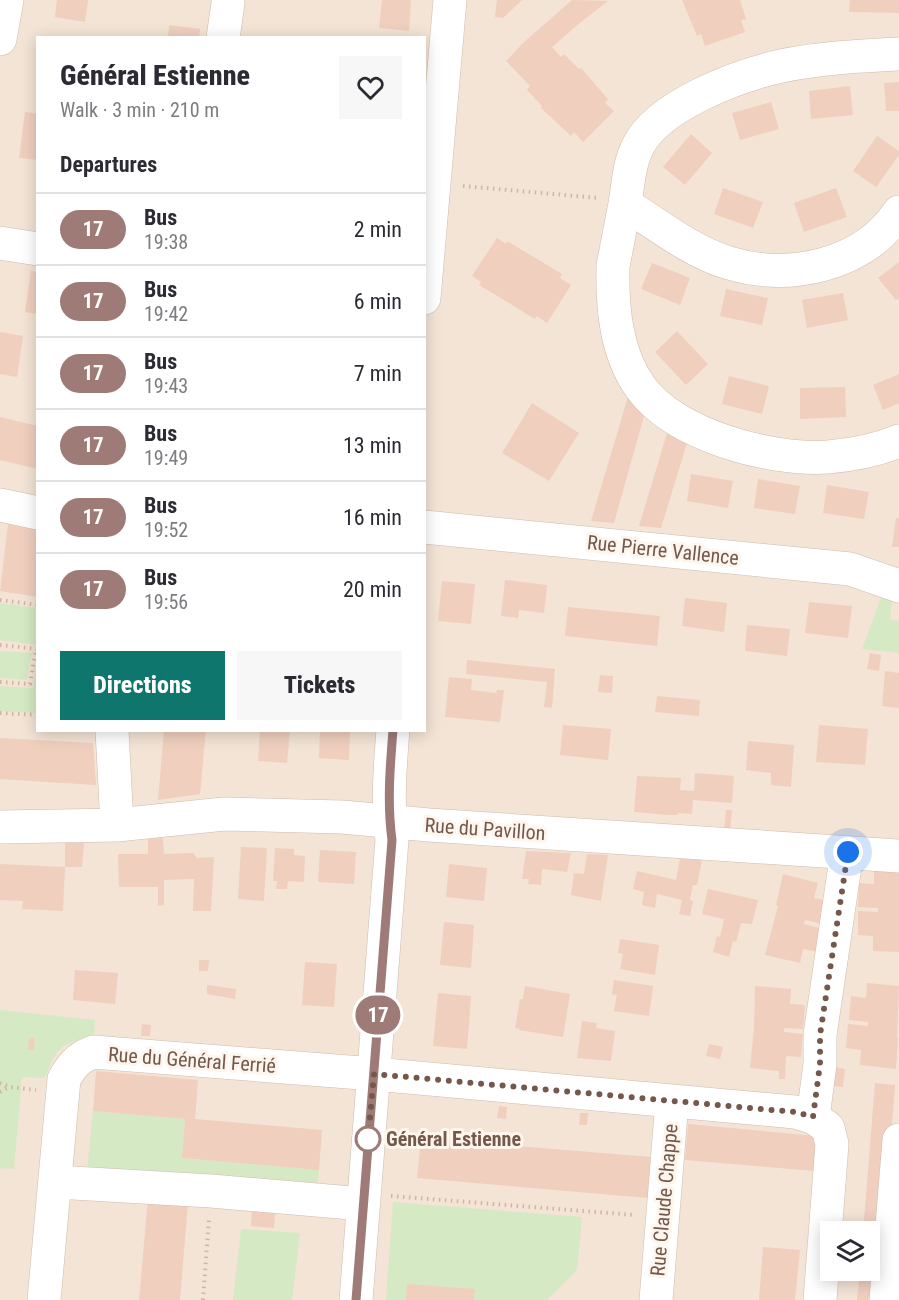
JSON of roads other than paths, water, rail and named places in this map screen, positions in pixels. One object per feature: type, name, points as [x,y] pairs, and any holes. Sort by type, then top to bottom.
[{"type":"street","points":[[0,39],[7,0]]},
{"type":"street","points":[[426,277],[450,0]]},
{"type":"street","points":[[223,36],[232,1]]},
{"type":"street","points":[[899,54],[860,56],[779,67],[708,91],[660,119],[638,146],[631,164],[613,267],[614,312],[617,331],[628,366],[642,389],[661,409],[684,425],[713,438],[741,446],[799,456],[827,457],[857,453],[899,441]]},
{"type":"street","points":[[625,204],[696,249],[729,263],[768,270],[805,269],[854,254],[870,243],[899,212]]},
{"type":"street","points":[[0,243],[36,249]]},
{"type":"street","points":[[0,505],[36,513]]},
{"type":"street","name":"Rue Pierre Vallence","points":[[426,527],[850,569],[899,586]]},
{"type":"street","points":[[112,732],[117,825]]},
{"type":"street","points":[[356,1300],[392,840],[389,784],[393,732]]},
{"type":"street","name":"Rue du Pavillon","points":[[0,827],[117,825],[224,814],[390,821],[899,856]]},
{"type":"street","points":[[820,1300],[832,1144],[828,1128],[813,1117],[820,1064],[820,1035],[848,852]]},
{"type":"street","name":"Rue du Général Ferrié","points":[[45,1300],[64,1079],[71,1066],[81,1057],[93,1052],[374,1074],[795,1112],[813,1117]]},
{"type":"street","name":"Rue Claude Chappe","points":[[656,1300],[672,1101]]},
{"type":"street","points":[[886,1300],[899,1140]]},
{"type":"street","points":[[56,1182],[363,1199]]},
{"type":"place","name":"Général Estienne","points":[[368,1139]]}]
